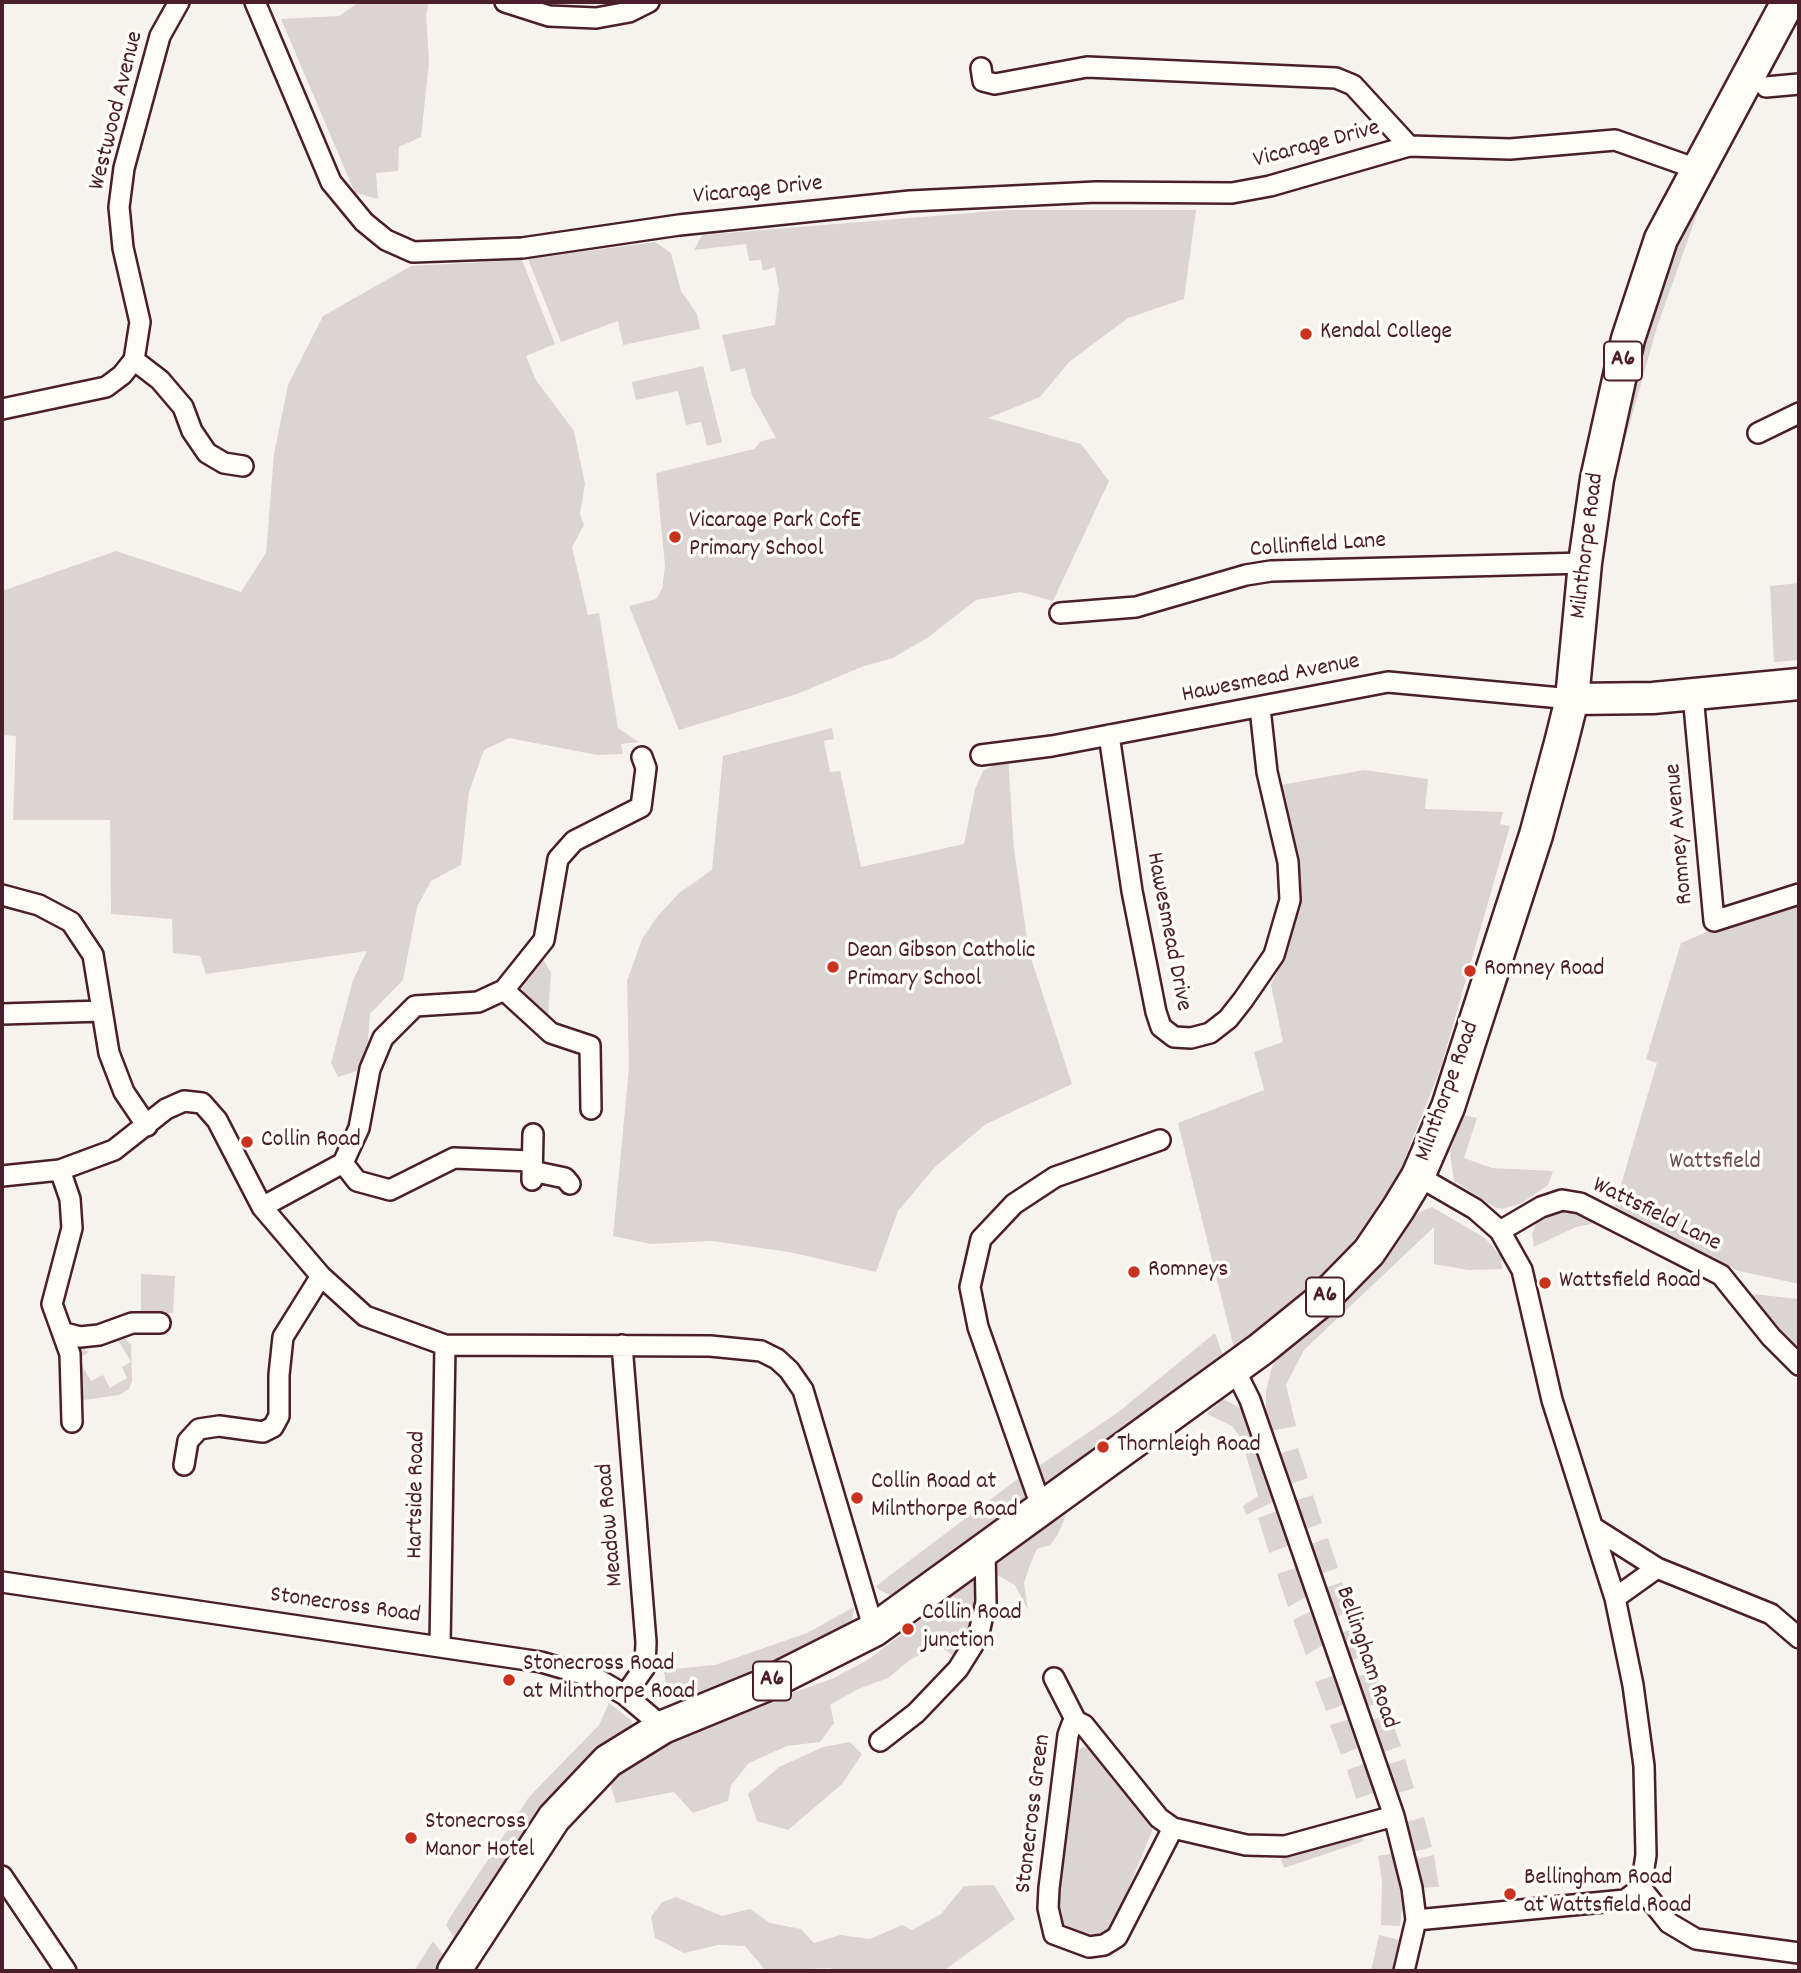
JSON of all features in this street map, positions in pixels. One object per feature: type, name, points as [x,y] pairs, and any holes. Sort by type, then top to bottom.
[{"type":"highway","name":"Milnthorpe Road","points":[[454,1971],[554,1818],[608,1761],[663,1727],[763,1686],[874,1630],[1234,1368],[1324,1298],[1369,1252],[1418,1176],[1448,1107],[1536,835],[1572,699],[1585,563],[1603,444],[1628,339],[1661,239],[1788,2]]},
{"type":"main road","points":[[1572,699],[1633,699],[1799,684]]},
{"type":"street","name":"Westwood Avenue","points":[[134,359],[139,322],[123,248],[119,207],[122,181],[160,36],[179,2]]},
{"type":"street","name":"Vicarage Drive","points":[[255,2],[331,182],[364,222],[386,240],[413,252],[522,248],[700,223],[910,201],[1096,192],[1232,192],[1270,186],[1409,146],[1510,149],[1615,140],[1697,169]]},
{"type":"street","points":[[505,2],[549,16],[596,18],[629,12],[649,2]]},
{"type":"street","name":"Vicarage Drive","points":[[981,68],[983,81],[1005,93],[1087,67],[1336,78],[1353,85],[1409,146]]},
{"type":"street","points":[[1766,87],[1799,84]]},
{"type":"street","points":[[2,409],[106,387],[122,376],[134,359],[160,380],[183,407],[192,431],[207,453],[224,463],[243,466]]},
{"type":"street","points":[[1758,433],[1799,414]]},
{"type":"street","name":"Collinfield Lane","points":[[1060,613],[1136,607],[1177,598],[1246,575],[1271,571],[1585,563]]},
{"type":"street","name":"Hawesmead Avenue","points":[[981,755],[1110,735],[1388,682],[1572,699]]},
{"type":"street","name":"Romney Avenue","points":[[1693,695],[1714,921],[1799,894]]},
{"type":"street","name":"Hawesmead Drive","points":[[1110,735],[1132,891],[1156,1012],[1161,1027],[1174,1037],[1191,1038],[1210,1033],[1228,1019],[1243,1000],[1274,955],[1290,900],[1288,862],[1267,772],[1260,708]]},
{"type":"street","points":[[262,1207],[343,1163],[359,1128],[370,1069],[383,1038],[415,1006],[478,1002],[504,990],[544,940],[558,859],[574,841],[641,807],[646,768],[642,757]]},
{"type":"street","points":[[2,895],[39,905],[71,922],[93,955],[109,1053],[124,1092],[147,1126]]},
{"type":"street","points":[[504,990],[551,1033],[590,1046],[591,1109]]},
{"type":"street","points":[[2,1014],[102,1011]]},
{"type":"street","points":[[2,1176],[60,1170],[114,1150],[166,1109],[184,1101],[202,1103],[217,1120],[262,1207],[321,1276],[365,1316],[445,1345],[622,1345],[741,1348],[761,1352],[789,1370],[803,1391],[874,1630]]},
{"type":"street","points":[[532,1171],[533,1134]]},
{"type":"street","points":[[1042,1509],[978,1327],[970,1287],[981,1239],[1014,1204],[1055,1177],[1160,1140]]},
{"type":"street","points":[[343,1163],[357,1181],[390,1190],[454,1158],[565,1178],[569,1184]]},
{"type":"street","points":[[60,1170],[70,1199],[72,1228],[52,1304],[65,1333],[70,1354],[72,1422]]},
{"type":"street","points":[[1416,1920],[1607,1904],[1625,1900],[1641,1888],[1646,1855],[1644,1766],[1615,1598],[1552,1400],[1522,1270],[1500,1231],[1475,1209],[1418,1176]]},
{"type":"street","name":"Wattsfield Lane","points":[[1500,1231],[1541,1207],[1562,1200],[1580,1203],[1721,1275],[1771,1337],[1799,1365]]},
{"type":"street","points":[[184,1465],[188,1441],[199,1429],[219,1426],[262,1432],[273,1427],[279,1416],[279,1375],[284,1337],[321,1276]]},
{"type":"street","points":[[65,1333],[90,1336],[132,1323],[160,1323]]},
{"type":"street","name":"Hartside Road","points":[[440,1645],[445,1345]]},
{"type":"street","name":"Meadow Road","points":[[622,1345],[646,1642],[645,1667],[625,1695]]},
{"type":"street","name":"Bellingham Road","points":[[1234,1368],[1250,1400],[1394,1816],[1412,1888],[1416,1920],[1404,1971]]},
{"type":"street","points":[[1594,1528],[1657,1568],[1771,1614],[1799,1638]]},
{"type":"street","points":[[880,1741],[916,1713],[958,1669],[978,1637],[986,1602],[985,1551]]},
{"type":"street","points":[[1615,1598],[1657,1568]]},
{"type":"street","name":"Stonecross Road","points":[[2,1582],[541,1662],[596,1678],[625,1695],[663,1727]]},
{"type":"street","name":"Stonecross Green","points":[[1054,1678],[1076,1721],[1084,1725],[1159,1818],[1173,1828],[1117,1937],[1104,1945],[1089,1947],[1054,1934],[1048,1908],[1068,1735],[1076,1721]]},
{"type":"street","points":[[1173,1828],[1246,1845],[1285,1846],[1394,1816]]},
{"type":"street","points":[[2,1876],[66,1971]]},
{"type":"street","points":[[1641,1888],[1669,1923],[1696,1939],[1799,1953]]},
{"type":"green space","points":[[359,2],[429,2],[426,15],[429,62],[421,137],[399,147],[398,171],[376,173],[378,199],[355,193],[281,19],[339,16]]},
{"type":"green space","points":[[1720,149],[1657,327],[1622,451],[1620,438],[1628,395],[1660,280]]},
{"type":"green space","points":[[1007,210],[1196,210],[1184,299],[1128,318],[1069,362],[1040,397],[988,418],[1081,444],[1109,481],[1053,601],[1021,592],[976,600],[930,636],[893,658],[864,666],[797,694],[679,730],[629,606],[656,599],[662,589],[665,566],[656,473],[754,449],[761,441],[776,438],[752,395],[745,368],[731,372],[722,335],[775,325],[779,289],[775,267],[763,271],[761,260],[749,261],[746,244],[694,250],[702,235]]},
{"type":"green space","points":[[655,242],[671,253],[681,291],[697,314],[700,329],[623,345],[618,321],[561,342],[528,259]]},
{"type":"green space","points":[[522,260],[555,344],[526,356],[536,380],[574,431],[585,484],[580,514],[584,525],[572,547],[588,615],[599,613],[618,728],[639,742],[621,744],[623,754],[597,755],[509,738],[484,750],[469,792],[461,865],[431,881],[417,907],[403,980],[370,1014],[368,1042],[357,1071],[338,1077],[331,1063],[353,980],[367,951],[206,974],[200,956],[173,953],[172,919],[111,914],[110,820],[13,820],[16,736],[2,735],[2,591],[116,551],[241,592],[266,553],[274,454],[288,385],[323,316],[411,266]]},
{"type":"green space","points":[[703,366],[722,442],[707,446],[701,422],[686,425],[678,391],[636,400],[632,382]]},
{"type":"green space","points":[[1799,583],[1799,660],[1774,662],[1770,586]]},
{"type":"green space","name":"Dean Gibson Catholic Primary School","points":[[832,728],[834,739],[824,741],[830,772],[840,771],[861,867],[964,844],[975,789],[983,771],[1008,757],[1014,849],[1029,952],[1072,1084],[986,1124],[936,1166],[898,1211],[876,1272],[789,1252],[712,1241],[651,1244],[613,1236],[629,1068],[627,981],[642,939],[657,917],[679,893],[712,870],[723,756]]},
{"type":"green space","points":[[1364,770],[1428,779],[1425,809],[1503,812],[1500,824],[1510,826],[1441,1067],[1401,1168],[1410,1174],[1364,1240],[1300,1301],[1235,1352],[1178,1123],[1264,1090],[1254,1052],[1283,1042],[1271,985],[1285,955],[1298,902],[1300,860],[1281,785]]},
{"type":"green space","name":"Wattsfield","points":[[1799,903],[1799,1284],[1739,1271],[1614,1208],[1657,1063],[1646,1059],[1681,943],[1718,927]]},
{"type":"green space","points":[[543,959],[551,973],[548,1019],[526,999],[522,988],[525,977]]},
{"type":"green space","points":[[1463,1115],[1477,1118],[1464,1158],[1492,1168],[1553,1171],[1548,1185],[1522,1203],[1502,1209],[1494,1207],[1454,1181],[1450,1152]]},
{"type":"green space","points":[[1432,1207],[1485,1238],[1501,1256],[1502,1269],[1468,1270],[1434,1264],[1434,1227],[1304,1350],[1286,1385],[1296,1426],[1271,1431],[1266,1419],[1266,1391],[1272,1367],[1280,1355],[1292,1341],[1376,1268],[1411,1216]]},
{"type":"green space","points":[[1557,1209],[1576,1209],[1600,1222],[1576,1227],[1534,1247],[1532,1234],[1537,1221]]},
{"type":"green space","points":[[141,1274],[175,1276],[173,1313],[141,1315]]},
{"type":"green space","points":[[1753,1294],[1799,1299],[1799,1349],[1755,1303]]},
{"type":"green space","points":[[1215,1333],[1225,1361],[1052,1489],[1042,1486],[1036,1468],[1117,1413]]},
{"type":"green space","points":[[111,1335],[126,1339],[131,1345],[132,1381],[129,1389],[119,1395],[76,1401],[73,1356],[82,1348],[89,1352],[78,1359],[91,1381],[103,1375],[110,1388],[127,1378],[122,1367],[131,1362],[116,1337],[100,1346],[99,1343]]},
{"type":"green space","points":[[1223,1399],[1240,1408],[1246,1416],[1275,1501],[1246,1515],[1243,1506],[1258,1496],[1241,1438],[1232,1426],[1207,1414]]},
{"type":"green space","points":[[1298,1448],[1308,1478],[1287,1485],[1278,1454]]},
{"type":"green space","points":[[1019,1478],[1026,1502],[905,1595],[890,1595],[879,1590],[876,1586]]},
{"type":"green space","points":[[1313,1495],[1322,1523],[1304,1530],[1294,1501]]},
{"type":"green space","points":[[1279,1510],[1290,1545],[1269,1553],[1258,1518]]},
{"type":"green space","points":[[1066,1515],[1057,1536],[1050,1545],[1037,1549],[1030,1565],[1024,1583],[1028,1610],[1015,1585],[990,1571],[1003,1551]]},
{"type":"green space","points":[[1328,1538],[1338,1568],[1320,1574],[1310,1544]]},
{"type":"green space","points":[[1298,1567],[1308,1596],[1288,1607],[1277,1574]]},
{"type":"green space","points":[[973,1572],[996,1591],[992,1634],[981,1649],[952,1655],[938,1645],[910,1660],[888,1678],[858,1689],[830,1705],[834,1723],[820,1742],[787,1746],[749,1763],[731,1785],[728,1801],[693,1813],[674,1792],[616,1803],[609,1780],[645,1752],[741,1700],[784,1696],[834,1678],[869,1659],[966,1585]]},
{"type":"green space","points":[[1342,1582],[1353,1611],[1335,1617],[1325,1588]]},
{"type":"green space","points":[[854,1607],[851,1628],[841,1635],[693,1699],[679,1698],[666,1687],[664,1670],[715,1665],[807,1633]]},
{"type":"green space","points":[[1314,1610],[1325,1644],[1306,1655],[1293,1620]]},
{"type":"green space","points":[[1357,1627],[1367,1655],[1349,1661],[1339,1634]]},
{"type":"green space","points":[[1375,1671],[1385,1701],[1366,1707],[1356,1677]]},
{"type":"green space","points":[[1335,1675],[1346,1704],[1326,1711],[1315,1682]]},
{"type":"green space","points":[[609,1703],[632,1721],[631,1728],[463,1936],[455,1939],[446,1925],[449,1919],[529,1797],[599,1725]]},
{"type":"green space","points":[[1389,1714],[1401,1746],[1381,1753],[1369,1721]]},
{"type":"green space","points":[[1350,1719],[1360,1747],[1341,1755],[1330,1725]]},
{"type":"green space","points":[[850,1742],[862,1754],[842,1784],[788,1830],[757,1821],[748,1794],[779,1767],[823,1747]]},
{"type":"green space","points":[[1084,1747],[1095,1749],[1152,1825],[1152,1831],[1117,1916],[1108,1930],[1096,1935],[1084,1934],[1063,1924],[1056,1904],[1073,1752]]},
{"type":"green space","points":[[1405,1759],[1414,1788],[1396,1794],[1386,1765]]},
{"type":"green space","points":[[1366,1763],[1376,1792],[1356,1799],[1347,1770]]},
{"type":"green space","points":[[1424,1817],[1432,1847],[1413,1852],[1406,1822]]},
{"type":"green space","points":[[1360,1832],[1364,1841],[1284,1868],[1281,1859]]},
{"type":"green space","points":[[1395,1853],[1402,1907],[1400,1926],[1381,1925],[1382,1880],[1378,1856]]},
{"type":"green space","points":[[1434,1855],[1439,1887],[1420,1888],[1416,1859]]},
{"type":"green space","points":[[994,1885],[1015,1919],[946,1969],[935,1971],[832,1971],[831,1968],[766,1971],[745,1946],[718,1945],[684,1953],[655,1938],[651,1917],[662,1902],[676,1897],[722,1916],[750,1909],[770,1923],[801,1929],[814,1943],[840,1935],[870,1939],[902,1925],[912,1930],[941,1914],[964,1886]]},
{"type":"green space","points":[[1379,1935],[1399,1940],[1392,1971],[1371,1971]]},
{"type":"green space","points":[[433,1941],[443,1954],[436,1971],[414,1971]]},
{"type":"place","name":"Kendal College","points":[[1306,334]]},
{"type":"place","name":"Vicarage Park CofE Primary School","points":[[675,537]]},
{"type":"place","name":"Dean Gibson Catholic Primary School","points":[[833,967]]},
{"type":"place","name":"Romney Road","points":[[1470,971]]},
{"type":"place","name":"Collin Road","points":[[247,1142]]},
{"type":"place","name":"Romneys","points":[[1134,1272]]},
{"type":"place","name":"Wattsfield Road","points":[[1545,1283]]},
{"type":"place","name":"Thornleigh Road","points":[[1103,1447]]},
{"type":"place","name":"Collin Road at Milnthorpe Road","points":[[857,1498]]},
{"type":"place","name":"Collin Road junction","points":[[908,1629]]},
{"type":"place","name":"Stonecross Road at Milnthorpe Road","points":[[509,1680]]},
{"type":"place","name":"Stonecross Manor Hotel","points":[[411,1838]]},
{"type":"place","name":"Bellingham Road at Wattsfield Road","points":[[1510,1894]]}]
